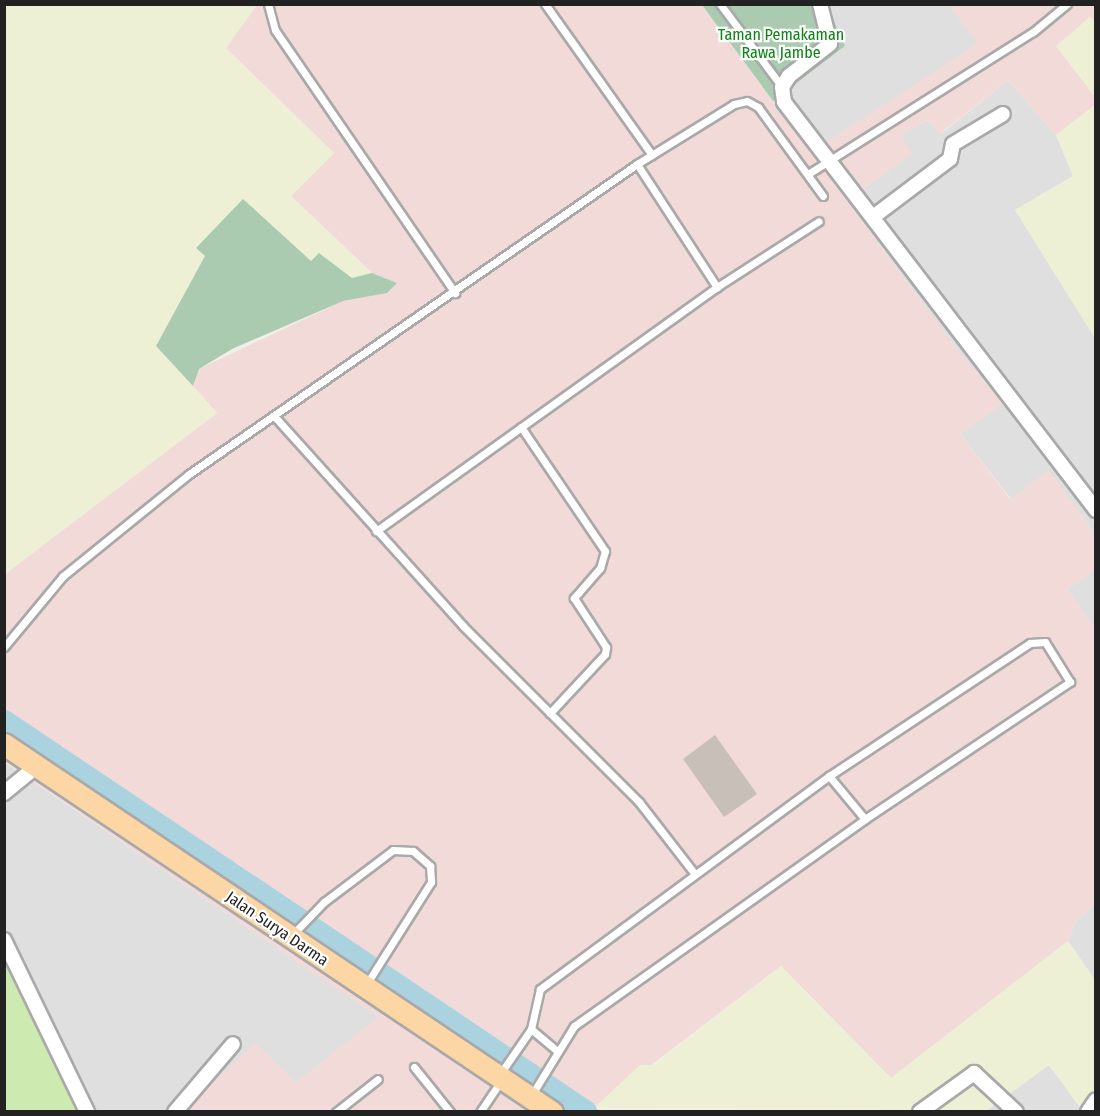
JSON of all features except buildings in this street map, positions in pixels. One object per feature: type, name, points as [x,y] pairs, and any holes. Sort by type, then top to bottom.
[{"type":"main road","name":"Jalan Surya Darma","points":[[4,744],[502,1074],[533,1092],[552,1112]]},
{"type":"street","points":[[820,4],[830,44],[782,87],[784,102],[1095,510]]},
{"type":"street","points":[[873,217],[951,158],[953,144],[1003,114]]},
{"type":"street","points":[[4,793],[37,766]]},
{"type":"street","points":[[4,940],[87,1112]]},
{"type":"street","points":[[175,1112],[233,1044]]},
{"type":"street","points":[[920,1112],[974,1073],[1016,1112]]},
{"type":"street","points":[[1089,1112],[1095,1100]]},
{"type":"lane","points":[[268,4],[275,30],[456,293]]},
{"type":"lane","points":[[545,4],[652,155]]},
{"type":"lane","points":[[720,4],[782,87]]},
{"type":"lane","points":[[808,174],[1033,32],[1067,4]]},
{"type":"lane","points":[[4,647],[63,576],[117,528],[456,293],[637,164],[747,101],[758,106],[824,196]]},
{"type":"lane","points":[[637,164],[717,287]]},
{"type":"lane","points":[[376,531],[717,287],[819,221]]},
{"type":"lane","points":[[275,417],[376,531],[549,713],[652,816],[694,873]]},
{"type":"lane","points":[[521,427],[605,551],[600,568],[574,598],[606,647],[605,654],[549,713]]},
{"type":"lane","points":[[480,1112],[531,1029],[540,989],[694,873],[830,776],[1030,643],[1045,642],[1070,681],[865,819],[574,1026],[555,1051],[533,1092]]},
{"type":"lane","points":[[830,776],[865,819]]},
{"type":"lane","points":[[292,935],[324,902],[393,850],[413,851],[434,874],[390,953],[367,983]]},
{"type":"lane","points":[[531,1029],[555,1051]]},
{"type":"lane","points":[[414,1067],[450,1112]]},
{"type":"lane","points":[[336,1112],[378,1079]]},
{"type":"shaded area","points":[[257,5],[702,5],[811,153],[978,43],[949,5],[1095,5],[1095,21],[1090,17],[1057,46],[1095,97],[1095,105],[1056,135],[1008,80],[940,134],[928,120],[901,135],[912,154],[864,188],[846,169],[831,180],[961,355],[1004,403],[960,434],[1010,499],[1049,470],[1095,535],[1095,570],[1067,589],[1095,629],[1095,904],[1076,921],[1068,941],[891,1078],[781,966],[595,1108],[601,1111],[184,1111],[255,1043],[296,1083],[378,1017],[5,762],[5,574],[217,413],[193,386],[199,369],[343,301],[387,293],[397,283],[372,273],[291,196],[334,153],[225,48]]},
{"type":"shaded area","points":[[827,5],[949,5],[979,43],[811,153],[773,101],[845,46]]},
{"type":"shaded area","points":[[1008,80],[1056,135],[1073,176],[1015,210],[1095,338],[1095,535],[1049,471],[1011,499],[960,434],[1003,403],[961,355],[831,180],[846,169],[864,188],[900,135],[928,120],[941,134]]},
{"type":"shaded area","points":[[1095,570],[1095,629],[1067,589]]},
{"type":"shaded area","points":[[4,762],[379,1017],[296,1083],[184,1111],[76,1111],[38,1013],[5,958]]},
{"type":"shaded area","points":[[1095,904],[1095,980],[1068,941],[1076,921]]},
{"type":"shaded area","points":[[1049,1065],[1083,1111],[985,1112]]},
{"type":"green space","points":[[5,5],[257,5],[226,48],[334,153],[291,196],[372,273],[352,278],[319,253],[311,261],[244,200],[196,247],[206,256],[156,346],[217,413],[5,574]]},
{"type":"green space","name":"Taman Pemakaman Rawa Jambe","points":[[702,5],[827,5],[845,46],[773,101]]},
{"type":"green space","points":[[1090,17],[1095,21],[1095,97],[1056,46]]},
{"type":"green space","points":[[1095,105],[1095,338],[1015,210],[1073,176],[1056,135]]},
{"type":"green space","points":[[243,199],[311,261],[319,253],[352,278],[372,273],[397,283],[387,293],[343,301],[232,349],[199,369],[193,386],[156,346],[205,256],[196,248]]},
{"type":"green space","points":[[1068,941],[1095,980],[1095,1111],[1083,1111],[1049,1065],[985,1111],[595,1107],[640,1065],[654,1065],[781,966],[891,1078]]},
{"type":"green space","points":[[4,958],[38,1013],[76,1111],[5,1111]]},
{"type":"waterway","points":[[4,722],[585,1112]]}]
